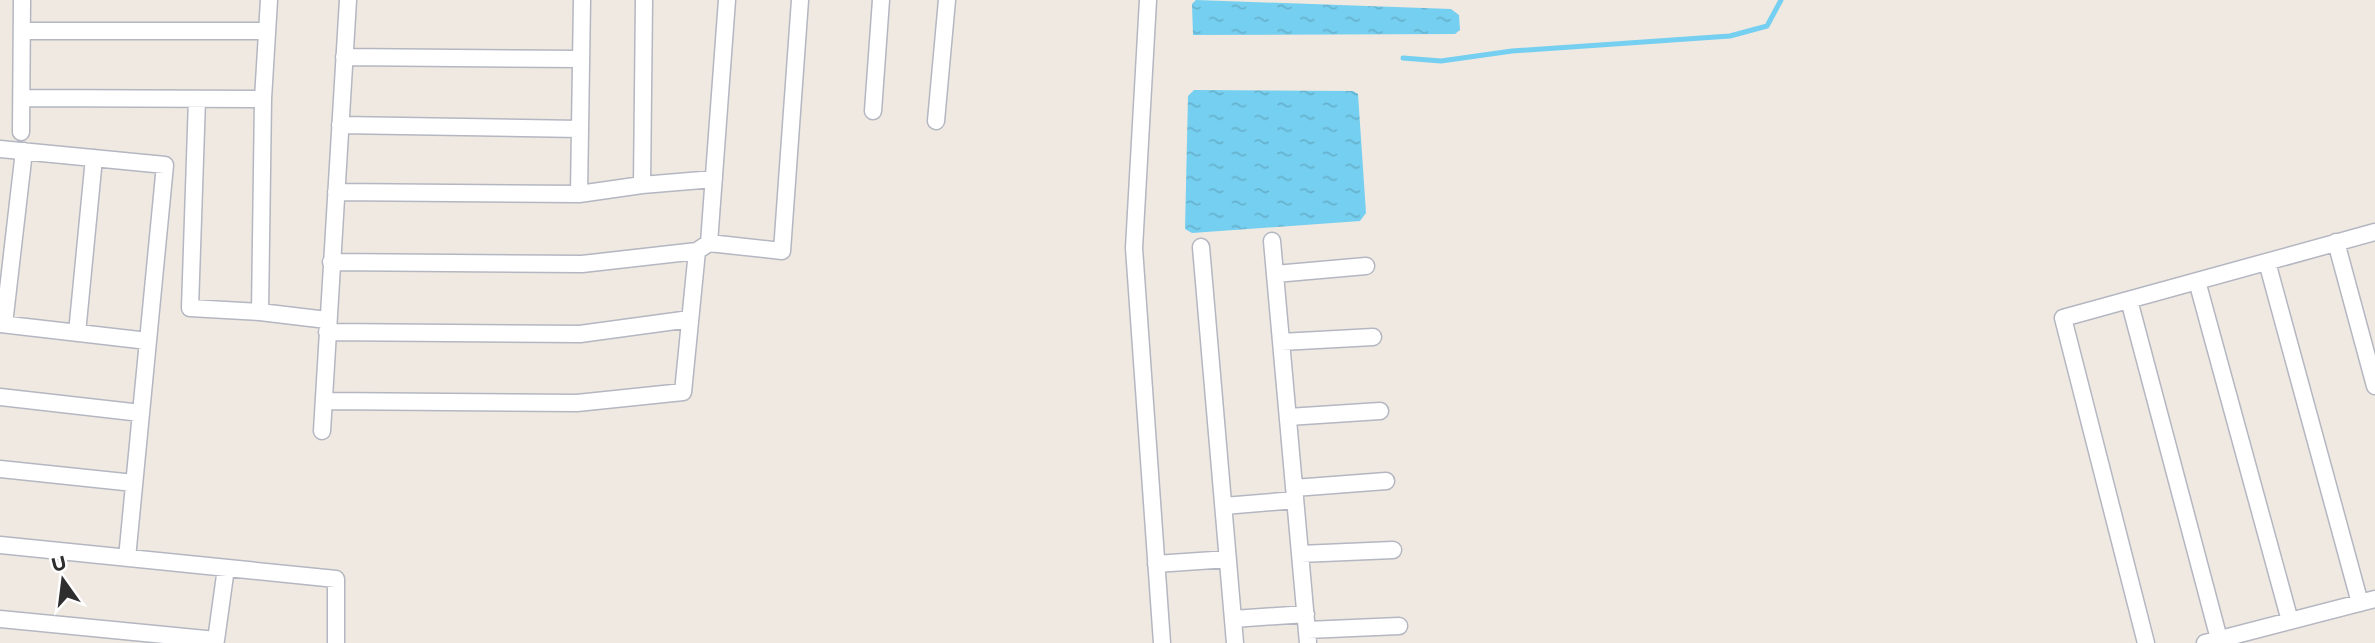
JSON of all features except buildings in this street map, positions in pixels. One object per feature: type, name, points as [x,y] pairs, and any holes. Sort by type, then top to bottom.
[{"type":"street","points":[[21,132],[22,0]]},
{"type":"street","points":[[260,312],[263,99],[269,0]]},
{"type":"street","points":[[322,431],[348,0]]},
{"type":"street","points":[[579,194],[582,0]]},
{"type":"street","points":[[642,185],[645,0]]},
{"type":"street","points":[[324,401],[577,403],[683,391],[691,319],[714,179],[727,0]]},
{"type":"street","points":[[331,262],[582,264],[703,247],[782,251],[800,0]]},
{"type":"street","points":[[873,111],[881,0]]},
{"type":"street","points":[[936,121],[947,0]]},
{"type":"street","points":[[1148,0],[1135,248],[1162,643]]},
{"type":"street","points":[[22,31],[267,31]]},
{"type":"street","points":[[344,57],[581,59]]},
{"type":"street","points":[[22,98],[263,99]]},
{"type":"street","points":[[197,99],[190,308],[260,312],[327,326],[580,334],[691,319]]},
{"type":"street","points":[[340,125],[580,129]]},
{"type":"street","points":[[0,149],[165,165],[127,558]]},
{"type":"street","points":[[24,152],[2,324],[148,341]]},
{"type":"street","points":[[77,333],[93,158]]},
{"type":"street","points":[[336,192],[579,194],[714,179]]},
{"type":"street","points":[[2146,643],[2063,318],[2375,232]]},
{"type":"street","points":[[1272,241],[1307,629]]},
{"type":"street","points":[[2336,242],[2375,386]]},
{"type":"street","points":[[1201,247],[1236,643]]},
{"type":"street","points":[[2129,300],[2212,641],[2367,601],[2267,262]]},
{"type":"street","points":[[1275,274],[1366,266]]},
{"type":"street","points":[[2197,281],[2290,621]]},
{"type":"street","points":[[1281,342],[1373,337]]},
{"type":"street","points":[[0,397],[141,413]]},
{"type":"street","points":[[1288,417],[1380,411]]},
{"type":"street","points":[[0,469],[134,483]]},
{"type":"street","points":[[1224,506],[1386,481]]},
{"type":"street","points":[[0,545],[336,579],[336,643]]},
{"type":"street","points":[[1300,554],[1393,550]]},
{"type":"street","points":[[1156,564],[1228,559]]},
{"type":"street","points":[[0,619],[216,640],[226,568]]},
{"type":"street","points":[[1233,619],[1307,629],[1399,626]]},
{"type":"water","points":[[1196,0],[1451,9],[1459,15],[1460,30],[1455,34],[1193,35],[1192,4]]},
{"type":"water","points":[[1194,90],[1353,91],[1358,94],[1366,213],[1360,221],[1192,233],[1185,229],[1188,96]]},
{"type":"waterway","points":[[1403,58],[1441,61],[1512,51],[1730,36],[1767,26],[1781,0]]}]
